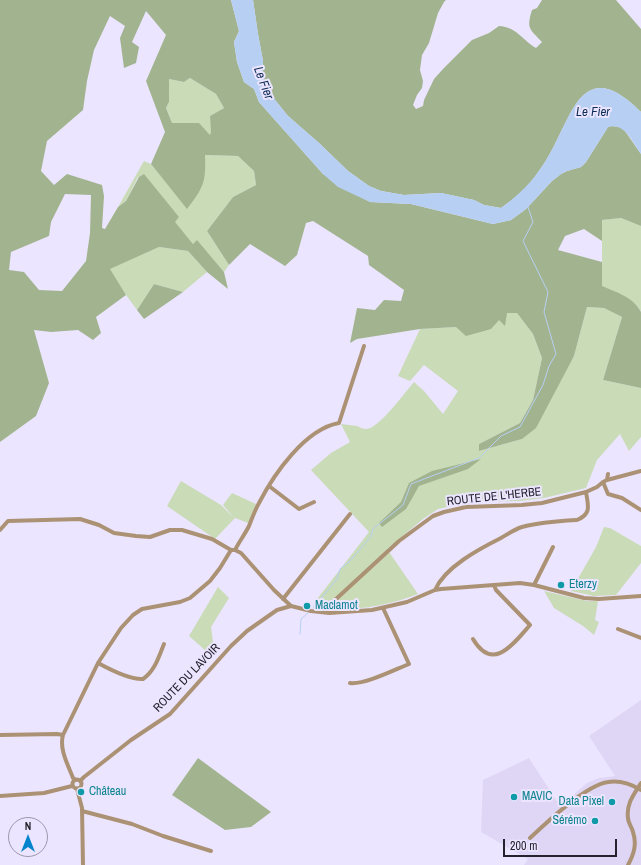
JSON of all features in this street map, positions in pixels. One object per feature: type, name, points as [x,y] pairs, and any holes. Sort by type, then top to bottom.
[{"type":"street","points":[[77,789],[81,786],[78,781],[73,778],[63,751],[63,735],[98,663],[121,628],[139,610],[148,607],[180,602],[190,598],[210,581],[248,527],[258,504],[291,456],[310,437],[322,429],[339,423],[364,346]]},
{"type":"street","name":"ROUTE DE L'HERBE","points":[[322,612],[399,541],[432,516],[466,507],[542,503],[586,492],[605,481],[641,471]]},
{"type":"street","points":[[608,474],[605,481],[608,494],[622,498],[641,510]]},
{"type":"street","points":[[269,486],[299,509],[314,502]]},
{"type":"street","points":[[435,590],[438,583],[461,561],[474,552],[522,527],[577,520],[582,518],[586,515],[588,507],[586,492]]},
{"type":"street","points":[[283,599],[350,514]]},
{"type":"street","points":[[0,530],[8,521],[80,519],[99,525],[114,533],[136,536],[150,537],[170,530],[182,530],[212,539],[241,553],[253,568],[291,606],[322,612],[337,613],[383,608],[407,602],[435,590],[520,583],[534,585],[584,598],[599,599],[641,596]]},
{"type":"street","points":[[534,585],[553,547]]},
{"type":"street","points":[[473,639],[483,651],[491,654],[498,654],[508,650],[530,626],[496,590],[494,585]]},
{"type":"street","name":"ROUTE DU LAVOIR","points":[[78,781],[115,752],[170,714],[231,646],[247,631],[277,610],[291,606]]},
{"type":"street","points":[[350,683],[357,684],[409,664],[383,608]]},
{"type":"street","points":[[618,629],[641,638]]},
{"type":"street","points":[[98,663],[114,671],[138,679],[143,679],[155,665],[164,644]]},
{"type":"street","points":[[0,735],[63,735]]},
{"type":"street","points":[[0,796],[44,793],[72,786],[73,782],[78,781]]},
{"type":"street","points":[[530,838],[547,822],[596,786],[607,782],[617,781],[639,789]]},
{"type":"street","points":[[628,865],[634,854],[635,842],[634,833],[628,819],[628,810],[630,800],[641,784]]},
{"type":"street","points":[[72,786],[77,789],[82,811],[83,865]]},
{"type":"street","points":[[82,811],[132,824],[163,836],[211,851]]},
{"type":"shaded area","points":[[641,700],[641,865],[524,865],[528,859],[481,832],[483,780],[529,758],[560,806],[587,783],[599,778],[615,776],[589,736]]},
{"type":"green space","points":[[0,0],[231,0],[239,31],[234,42],[237,62],[244,82],[254,89],[259,102],[323,174],[370,202],[411,204],[493,224],[511,220],[526,209],[552,181],[561,174],[581,167],[586,162],[608,127],[620,127],[625,131],[641,154],[641,226],[621,218],[602,220],[602,241],[584,229],[565,236],[558,250],[602,262],[602,286],[619,293],[638,307],[641,312],[641,388],[603,380],[622,317],[604,308],[587,307],[574,356],[536,428],[522,439],[479,451],[479,444],[520,423],[533,400],[542,358],[533,334],[517,313],[507,313],[505,326],[499,320],[491,329],[466,336],[456,327],[420,329],[357,339],[350,343],[357,308],[375,310],[384,300],[401,301],[404,290],[369,265],[368,256],[313,221],[306,223],[297,255],[285,266],[250,244],[229,265],[207,231],[233,197],[256,185],[254,171],[238,156],[205,155],[203,184],[187,209],[151,164],[165,132],[146,81],[166,35],[146,11],[132,42],[139,47],[136,63],[124,68],[120,38],[125,26],[110,16],[94,50],[87,81],[83,110],[47,141],[41,171],[54,185],[67,174],[102,185],[104,196],[102,228],[105,229],[118,207],[126,201],[139,177],[144,174],[179,217],[175,222],[193,244],[197,240],[224,272],[228,289],[207,272],[188,251],[159,247],[110,269],[126,295],[96,317],[101,333],[93,340],[78,330],[51,332],[34,330],[49,383],[36,416],[0,442]],"holes":[[[190,78],[216,94],[224,108],[210,116],[210,135],[199,123],[172,123],[166,108],[169,102],[169,79],[184,82]],[[65,194],[91,195],[90,233],[86,261],[62,291],[39,290],[24,272],[9,270],[11,252],[49,236],[51,222]]]},
{"type":"green space","points":[[253,0],[446,0],[438,13],[429,43],[422,55],[420,70],[423,81],[422,88],[413,105],[416,109],[423,106],[424,100],[434,79],[472,40],[489,33],[499,26],[515,31],[536,48],[542,42],[530,28],[529,21],[532,10],[537,8],[542,0],[616,0],[641,29],[641,112],[620,95],[604,88],[591,90],[580,98],[545,162],[532,181],[523,191],[501,208],[484,205],[474,200],[441,193],[404,195],[381,191],[369,186],[348,171],[288,116],[275,100],[263,76],[263,61]]},
{"type":"green space","points":[[190,78],[216,94],[224,108],[210,116],[212,132],[210,135],[198,123],[172,123],[166,108],[169,102],[169,79],[184,82]]},
{"type":"green space","points":[[205,155],[238,156],[254,171],[256,185],[233,197],[207,231],[229,265],[224,272],[197,241],[193,244],[174,222],[179,217],[138,177],[126,201],[118,207],[144,161],[151,164],[187,208]]},
{"type":"green space","points":[[621,218],[641,226],[641,312],[638,307],[602,287],[602,220]]},
{"type":"green space","points":[[159,247],[188,251],[207,272],[183,292],[154,284],[137,310],[109,269]]},
{"type":"green space","points":[[154,284],[183,292],[144,319],[137,310]]},
{"type":"green space","points":[[587,307],[604,308],[622,317],[603,380],[641,388],[641,437],[629,451],[620,434],[597,460],[586,488],[544,498],[519,501],[472,502],[438,509],[423,519],[387,549],[418,594],[380,605],[353,609],[313,608],[314,603],[369,532],[311,470],[331,453],[350,442],[341,424],[366,429],[378,423],[385,417],[414,382],[424,391],[443,414],[458,391],[424,365],[410,381],[398,376],[420,329],[456,327],[499,320],[507,313],[517,313],[533,334],[542,358],[533,400],[520,423],[479,444],[479,451],[522,439],[574,356]]},
{"type":"green space","points":[[481,459],[468,469],[419,486],[406,509],[382,527],[379,523],[401,502],[409,483],[432,471]]},
{"type":"green space","points":[[181,481],[221,505],[234,518],[223,505],[232,493],[256,504],[248,523],[235,518],[215,539],[167,506]]},
{"type":"green space","points":[[604,527],[610,528],[641,546],[641,563],[616,595],[594,596],[571,591],[596,547]]},
{"type":"green space","points":[[218,587],[229,598],[211,627],[213,642],[206,651],[189,636]]},
{"type":"green space","points":[[544,591],[587,601],[598,601],[595,620],[599,622],[594,635],[583,626],[554,608]]},
{"type":"green space","points":[[198,758],[271,812],[251,827],[225,830],[172,795]]},
{"type":"water","name":"Le Fier","points":[[231,0],[253,0],[263,61],[263,76],[275,100],[288,116],[348,171],[369,186],[381,191],[404,195],[441,193],[474,200],[484,205],[501,208],[520,193],[535,176],[545,162],[580,98],[591,90],[604,88],[620,95],[641,112],[641,154],[632,139],[624,130],[614,126],[608,127],[586,162],[581,167],[561,174],[552,181],[526,209],[511,220],[493,224],[411,204],[370,202],[338,187],[323,174],[259,102],[254,89],[244,82],[237,62],[234,42],[239,31]]},
{"type":"waterway","points":[[313,608],[337,579],[340,569],[350,561],[371,536],[373,529],[403,505],[411,484],[479,458],[501,436],[520,427],[543,385],[549,366],[556,354],[544,312],[548,292],[523,241],[533,222],[528,207]]},
{"type":"waterway","points":[[300,634],[301,619],[308,613]]},
{"type":"place","name":"Eterzy","points":[[561,585]]},
{"type":"place","name":"Maclamot","points":[[307,606]]},
{"type":"place","name":"Château","points":[[81,792]]},
{"type":"place","name":"MAVIC","points":[[514,797]]},
{"type":"place","name":"Data Pixel","points":[[612,802]]},
{"type":"place","name":"Sérémo","points":[[595,821]]}]
